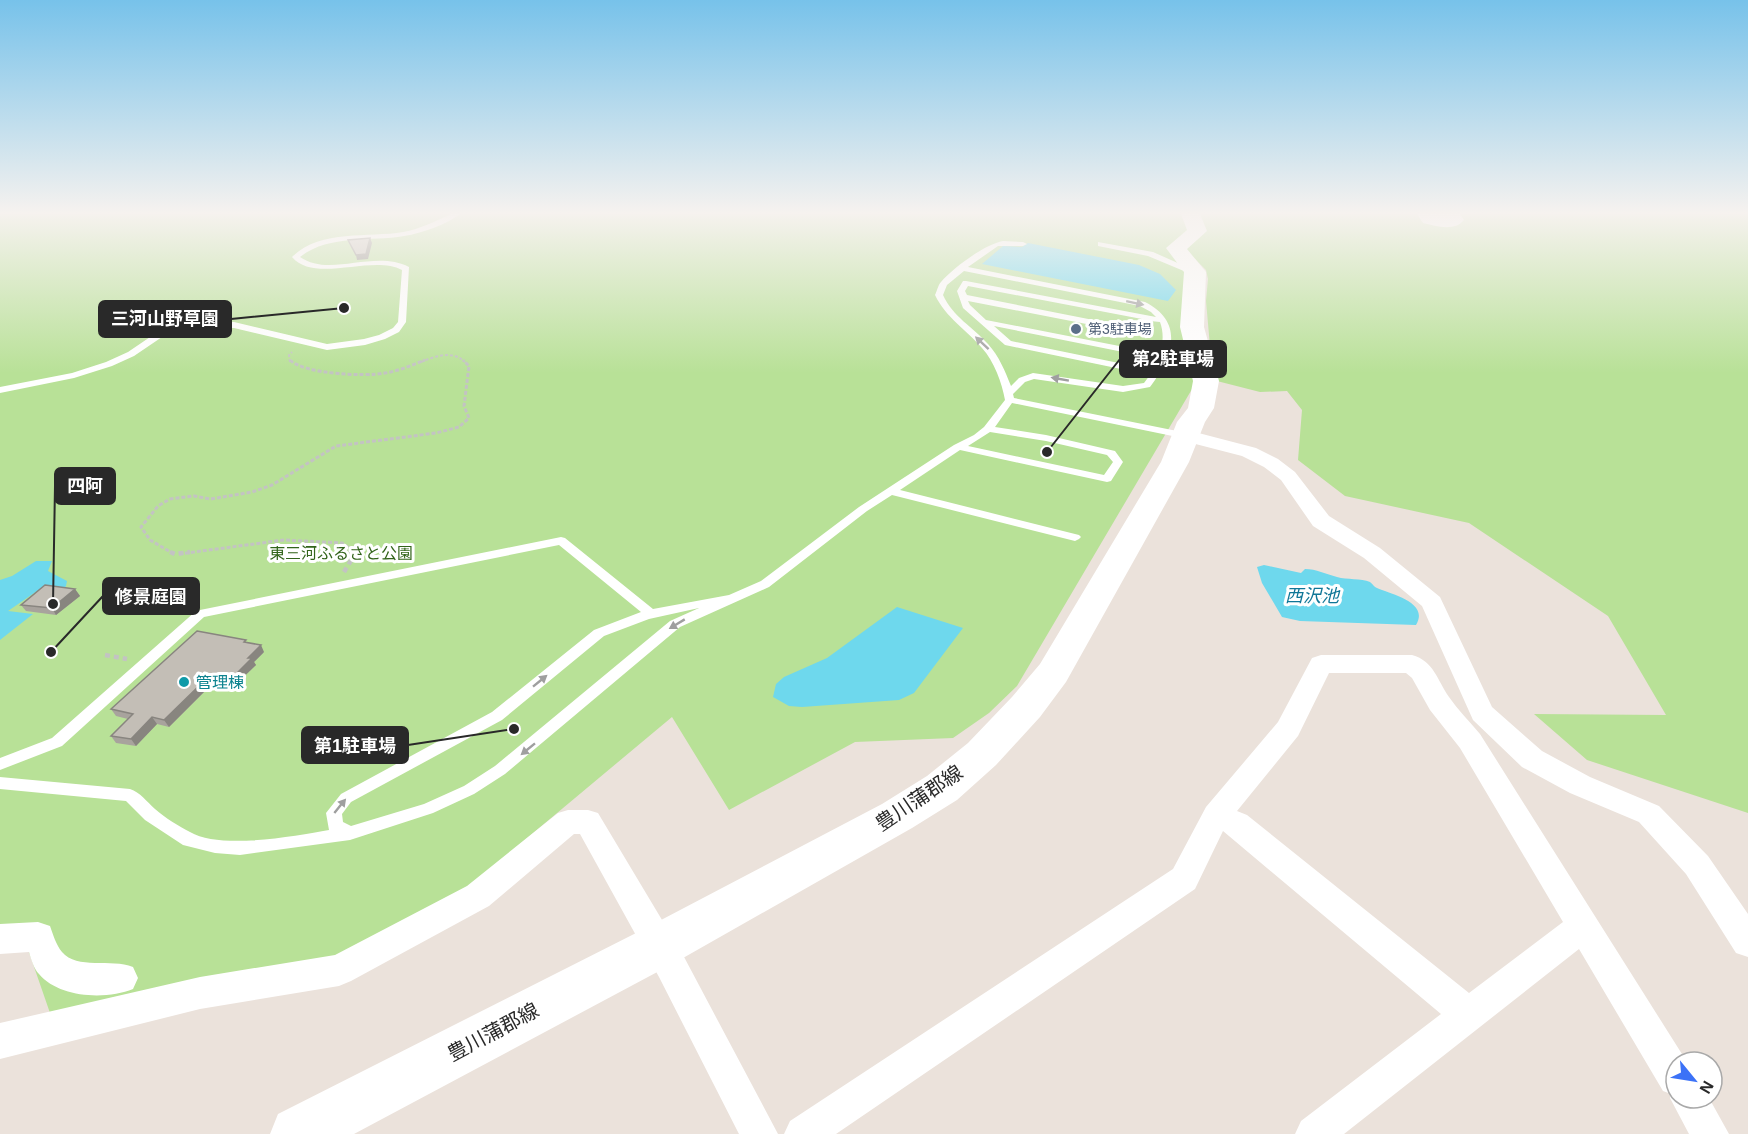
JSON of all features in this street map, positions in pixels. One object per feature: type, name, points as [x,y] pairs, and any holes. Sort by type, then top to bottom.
[{"type":"main road","points":[[1191,267],[1195,272]]},
{"type":"main road","name":"豊川蒲郡線","points":[[298,1134],[659,946],[897,816],[942,788],[982,754],[1026,707],[1053,673],[1175,462],[1191,422],[1201,408],[1206,381],[1192,327],[1191,308],[1195,272]]},
{"type":"street","points":[[1187,436],[1249,452],[1271,463],[1288,477],[1321,521],[1372,553],[1432,602],[1482,713],[1532,759],[1580,784],[1649,814],[1697,865],[1748,942]]},
{"type":"street","points":[[803,1134],[1184,879],[1216,815],[1288,729],[1321,664],[1412,664],[1422,672],[1439,703],[1470,741],[1664,1058]]},
{"type":"street","points":[[1216,815],[1237,824],[1469,1015]]},
{"type":"street","points":[[0,1041],[200,993],[339,970],[478,896],[568,822],[588,822],[659,946],[759,1134]]},
{"type":"street","points":[[1314,1134],[1583,926]]},
{"type":"street","points":[[0,939],[38,938],[50,963],[71,978],[121,978]]},
{"type":"street","points":[[1695,1110],[1710,1134]]},
{"type":"lane","points":[[0,390],[74,375],[109,364],[131,354],[159,335],[185,326],[216,323],[327,347],[354,344],[382,337],[396,330],[402,322],[406,269],[402,267]]},
{"type":"lane","points":[[1182,267],[1195,272]]},
{"type":"lane","points":[[0,783],[130,795],[151,815],[189,840],[215,846],[240,848],[350,833],[428,808],[469,790],[524,752],[675,624],[765,584],[863,509],[958,447],[978,437],[988,429],[1022,380],[1033,376],[1124,389],[1147,386],[1167,350],[1165,321],[1158,311],[1143,304],[962,268],[943,284],[939,295],[942,303],[952,317],[988,348],[1001,370],[1001,378],[1010,396]]},
{"type":"lane","points":[[1156,373],[1008,344],[966,306],[961,291],[966,283],[1165,321]]},
{"type":"lane","points":[[962,297],[1143,332],[1146,318]]},
{"type":"lane","points":[[982,322],[1164,358]]},
{"type":"lane","points":[[1010,396],[1187,436]]},
{"type":"lane","points":[[958,447],[1107,479],[1118,462],[1111,453],[1046,438],[988,429]]},
{"type":"lane","points":[[891,491],[1075,537]]},
{"type":"lane","points":[[0,764],[57,742],[200,614],[561,540],[650,613]]},
{"type":"lane","points":[[350,833],[335,826],[334,813],[346,798],[497,716],[599,633],[617,624],[650,613],[730,599]]},
{"type":"path","points":[[308,343],[289,354],[290,362],[305,368],[377,374],[406,368],[440,354],[459,356],[469,366],[464,406],[470,418],[459,427],[448,431],[336,446],[272,484],[252,492],[211,499],[194,495],[170,499],[158,506],[141,527],[143,534],[176,554],[284,540],[342,543],[349,548],[353,557],[336,585]]},
{"type":"green space","name":"東三河ふるさと公園","points":[[0,267],[1182,267],[1185,275],[1195,384],[1017,686],[989,713],[953,738],[855,742],[729,810],[672,717],[472,884],[333,958],[50,1013],[23,935],[0,935]]},
{"type":"green space","name":"東三河ふるさと公園","points":[[1203,267],[1748,267],[1748,813],[1587,760],[1534,714],[1666,715],[1608,616],[1469,523],[1345,496],[1298,460],[1302,410],[1287,391],[1260,392],[1213,380],[1206,301],[1208,279]]},
{"type":"water","points":[[997,267],[1143,267],[1160,274],[1176,290],[1168,301]]},
{"type":"water","points":[[36,561],[52,561],[48,571],[67,581],[66,586],[61,592],[40,589],[8,611],[33,614],[0,640],[0,580],[12,576]]},
{"type":"water","name":"西沢池","points":[[1264,565],[1301,573],[1305,569],[1313,570],[1341,578],[1370,582],[1376,588],[1407,600],[1418,610],[1419,617],[1416,625],[1300,621],[1282,617],[1262,583],[1257,567]]},
{"type":"water","points":[[897,607],[963,628],[914,693],[899,700],[802,707],[789,706],[773,697],[776,684],[784,677],[827,658]]},
{"type":"building","points":[[45,585],[75,589],[52,608],[21,605]]},
{"type":"building","name":"管理棟","points":[[197,631],[261,645],[248,658],[252,658],[228,682],[206,679],[164,720],[152,717],[131,739],[111,736],[133,714],[111,709]]},
{"type":"place","name":"三河山野草園","points":[[344,308]]},
{"type":"place","name":"第3駐車場","points":[[1076,329]]},
{"type":"place","name":"第2駐車場","points":[[1047,452]]},
{"type":"place","name":"四阿","points":[[53,604]]},
{"type":"place","name":"修景庭園","points":[[51,652]]},
{"type":"place","name":"管理棟","points":[[184,682]]},
{"type":"place","name":"第1駐車場","points":[[514,729]]}]
